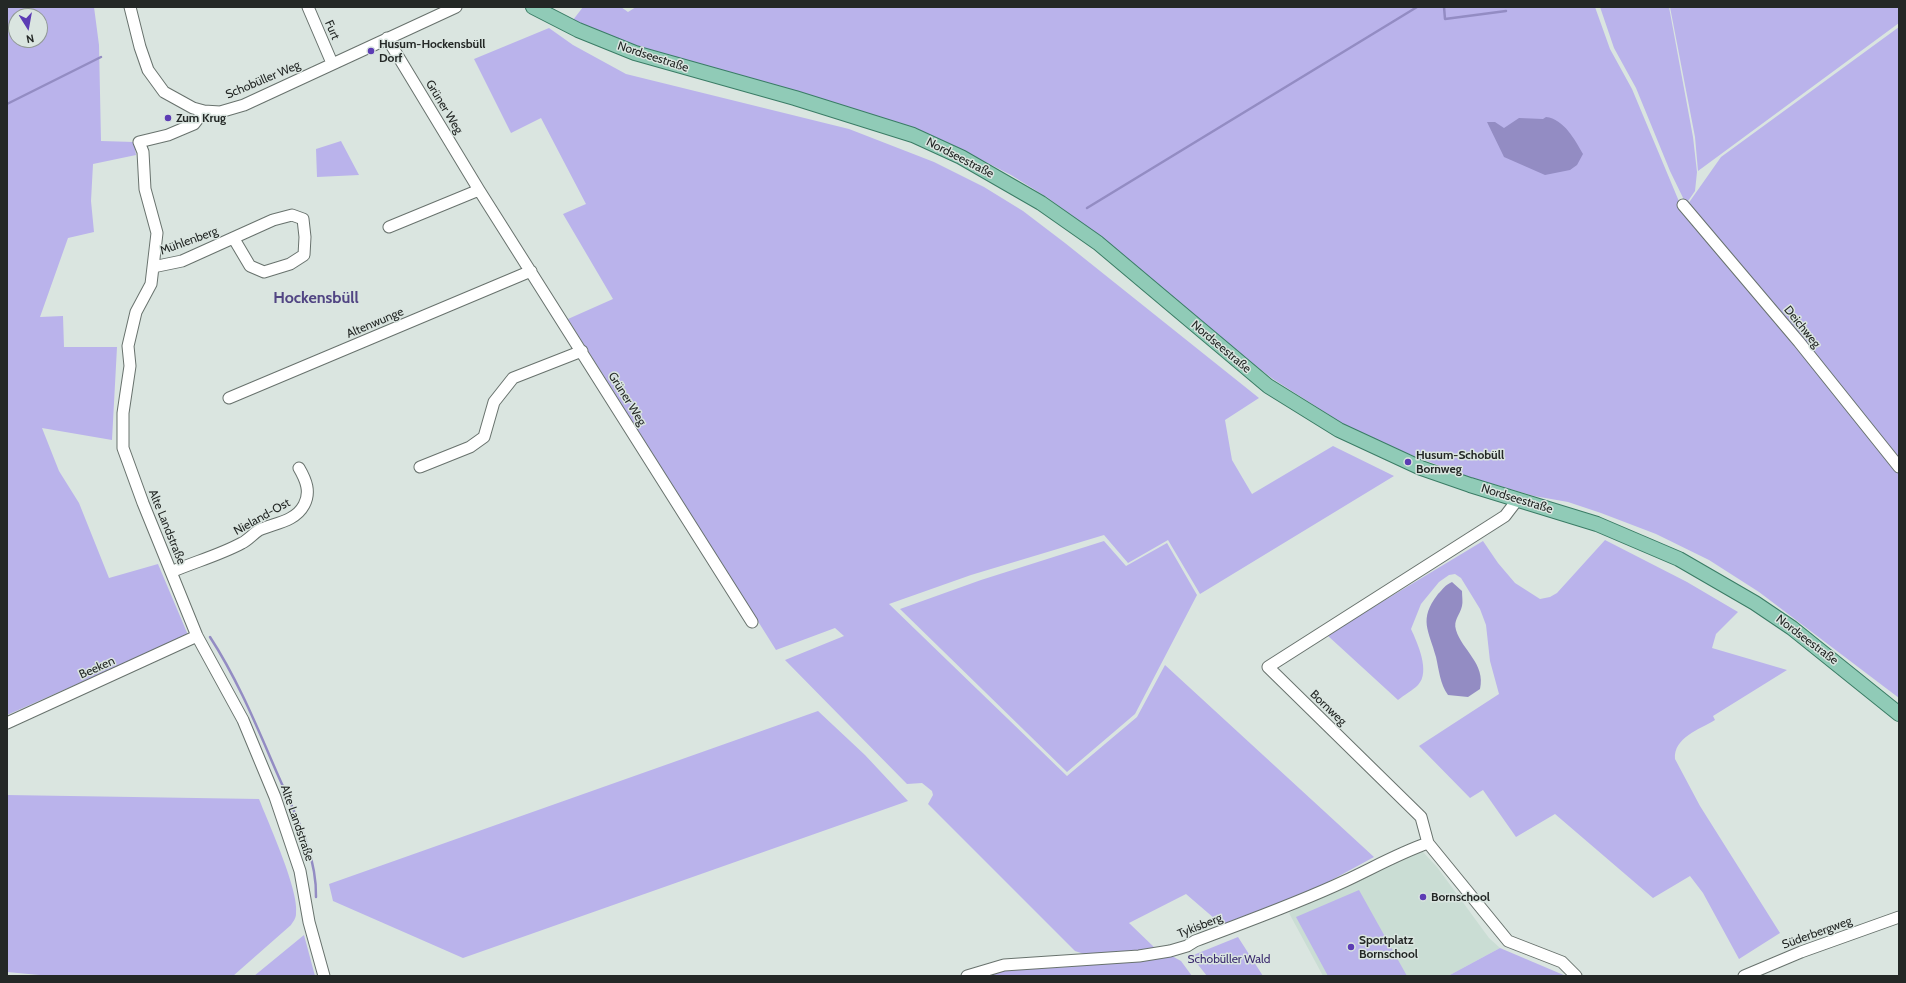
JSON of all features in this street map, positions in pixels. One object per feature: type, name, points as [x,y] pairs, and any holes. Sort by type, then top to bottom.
[{"type":"main road","name":"Nordseestraße","points":[[532,7],[578,30],[635,53],[795,98],[913,135],[961,157],[1041,203],[1098,243],[1268,386],[1342,432],[1408,462],[1470,485],[1576,517],[1625,535],[1679,559],[1730,588],[1792,628],[1899,714]]},
{"type":"street","name":"Schobüller Weg","points":[[130,7],[140,47],[148,70],[164,92],[193,108],[204,111],[220,112],[244,105],[456,7]]},
{"type":"street","name":"Furt","points":[[308,7],[332,63]]},
{"type":"street","name":"Grüner Weg","points":[[387,38],[479,190],[752,622]]},
{"type":"street","name":"Alte Landstraße","points":[[204,111],[194,124],[168,135],[139,142],[143,152],[145,189],[157,233],[150,284],[136,312],[128,346],[130,366],[123,413],[123,448],[143,503],[197,636],[243,720],[275,797],[300,871],[309,922],[324,976]]},
{"type":"street","points":[[389,227],[479,190]]},
{"type":"street","name":"Deichweg","points":[[1683,205],[1799,342],[1899,467]]},
{"type":"street","name":"Mühlenberg","points":[[153,268],[182,261],[234,239],[273,220],[292,215],[303,219],[305,237],[304,255],[290,264],[264,272],[250,266],[234,239]]},
{"type":"street","name":"Altenwunge","points":[[229,398],[531,271]]},
{"type":"street","points":[[420,467],[470,447],[484,438],[494,402],[513,378],[582,351]]},
{"type":"street","name":"Nieland-Ost","points":[[171,572],[243,543],[258,531],[291,518],[299,512],[304,504],[307,493],[307,485],[299,468]]},
{"type":"street","name":"Bornweg","points":[[1518,499],[1506,516],[1268,667],[1421,817],[1428,843],[1508,941],[1562,962],[1576,976]]},
{"type":"street","name":"Beeken","points":[[7,723],[197,636]]},
{"type":"street","name":"Tykisberg","points":[[967,976],[1004,965],[1139,956],[1187,946],[1195,941],[1293,904],[1345,881],[1401,852],[1428,843]]},
{"type":"street","name":"Süderbergweg","points":[[1744,976],[1801,952],[1899,917]]},
{"type":"shaded area","points":[[1546,117],[1564,126],[1573,137],[1583,154],[1577,165],[1570,170],[1545,175],[1504,157],[1487,122],[1495,122],[1504,128],[1519,118],[1543,119]]},
{"type":"shaded area","points":[[1452,582],[1462,591],[1461,609],[1455,623],[1456,630],[1480,672],[1480,689],[1468,697],[1448,695],[1445,691],[1441,682],[1427,625],[1428,611],[1432,603],[1444,587]]},
{"type":"shaded area","points":[[1422,851],[1437,867],[1489,938],[1500,948],[1448,976],[1323,976],[1289,913],[1399,857]]},
{"type":"green space","points":[[7,7],[94,7],[99,45],[101,141],[134,142],[136,155],[93,164],[91,201],[94,232],[68,238],[40,317],[63,316],[64,347],[117,347],[112,440],[42,428],[59,471],[79,503],[109,578],[158,564],[188,635],[7,715]]},
{"type":"green space","points":[[583,7],[621,7],[628,12],[636,7],[1595,7],[1610,49],[1632,89],[1683,211],[1721,157],[1899,27],[1899,698],[1759,592],[1709,560],[1656,534],[1601,513],[1568,502],[1534,496],[1466,476],[1396,449],[1345,425],[1273,379],[1226,343],[1101,237],[1048,198],[1011,175],[914,128],[608,37],[573,20]]},
{"type":"green space","points":[[1600,7],[1669,7],[1693,137],[1697,172],[1695,191],[1686,204],[1670,171],[1636,88],[1614,48]]},
{"type":"green space","points":[[1670,7],[1899,7],[1899,23],[1698,171],[1695,137]]},
{"type":"green space","points":[[549,28],[573,45],[626,74],[849,129],[934,162],[984,187],[1023,211],[1259,398],[1225,420],[1232,460],[1252,494],[1333,446],[1394,476],[1200,594],[1168,540],[1128,563],[1104,535],[971,575],[889,604],[1067,776],[1137,717],[1165,665],[1374,857],[1317,888],[1222,925],[1186,894],[1129,923],[1156,949],[1084,954],[1075,951],[928,804],[933,795],[932,791],[922,783],[907,784],[785,660],[844,636],[835,628],[776,650],[568,319],[613,299],[563,214],[586,204],[541,118],[511,133],[474,59]]},
{"type":"green space","points":[[341,141],[359,175],[317,177],[316,149]]},
{"type":"green space","points":[[1605,540],[1687,582],[1738,612],[1716,634],[1712,648],[1787,670],[1713,716],[1715,720],[1689,735],[1678,745],[1676,752],[1675,759],[1700,806],[1780,933],[1739,959],[1703,893],[1690,876],[1653,898],[1555,814],[1516,837],[1483,790],[1470,798],[1419,746],[1499,694],[1490,661],[1486,625],[1480,609],[1461,578],[1455,574],[1449,575],[1439,582],[1421,604],[1411,629],[1422,657],[1422,679],[1416,687],[1398,700],[1327,635],[1483,541],[1498,563],[1515,583],[1540,599],[1550,597],[1557,593]]},
{"type":"green space","points":[[1104,541],[1126,566],[1167,543],[1197,595],[1135,714],[1067,772],[900,609],[981,580]]},
{"type":"green space","points":[[818,711],[865,755],[908,801],[463,958],[333,901],[329,884]]},
{"type":"green space","points":[[7,795],[259,799],[276,840],[293,890],[296,904],[295,918],[291,925],[233,976],[50,976],[7,972]]},
{"type":"green space","name":"Sportplatz Bornschool","points":[[1359,890],[1407,976],[1328,976],[1296,917]]},
{"type":"green space","points":[[304,935],[315,976],[254,976]]},
{"type":"green space","name":"Schobüller Wald","points":[[1238,937],[1263,976],[1207,976],[1191,956]]},
{"type":"green space","points":[[1500,948],[1566,976],[1448,976]]},
{"type":"green space","points":[[1170,955],[1181,961],[1192,976],[978,976],[1006,969],[1053,968],[1146,961]]},
{"type":"waterway","points":[[1087,208],[1417,7]]},
{"type":"waterway","points":[[1444,7],[1445,19],[1506,11]]},
{"type":"waterway","points":[[7,104],[101,57]]},
{"type":"waterway","points":[[210,637],[220,653],[246,704],[297,818],[309,849],[313,865],[316,897]]},
{"type":"place","name":"Husum-Hockensbüll Dorf","points":[[371,51]]},
{"type":"place","name":"Zum Krug","points":[[168,118]]},
{"type":"place","name":"Husum-Schobüll Bornweg","points":[[1408,462]]},
{"type":"place","name":"Bornschool","points":[[1423,897]]},
{"type":"place","name":"Sportplatz Bornschool","points":[[1351,947]]},
{"type":"district","name":"Hockensbüll","points":[[316,298]]}]
